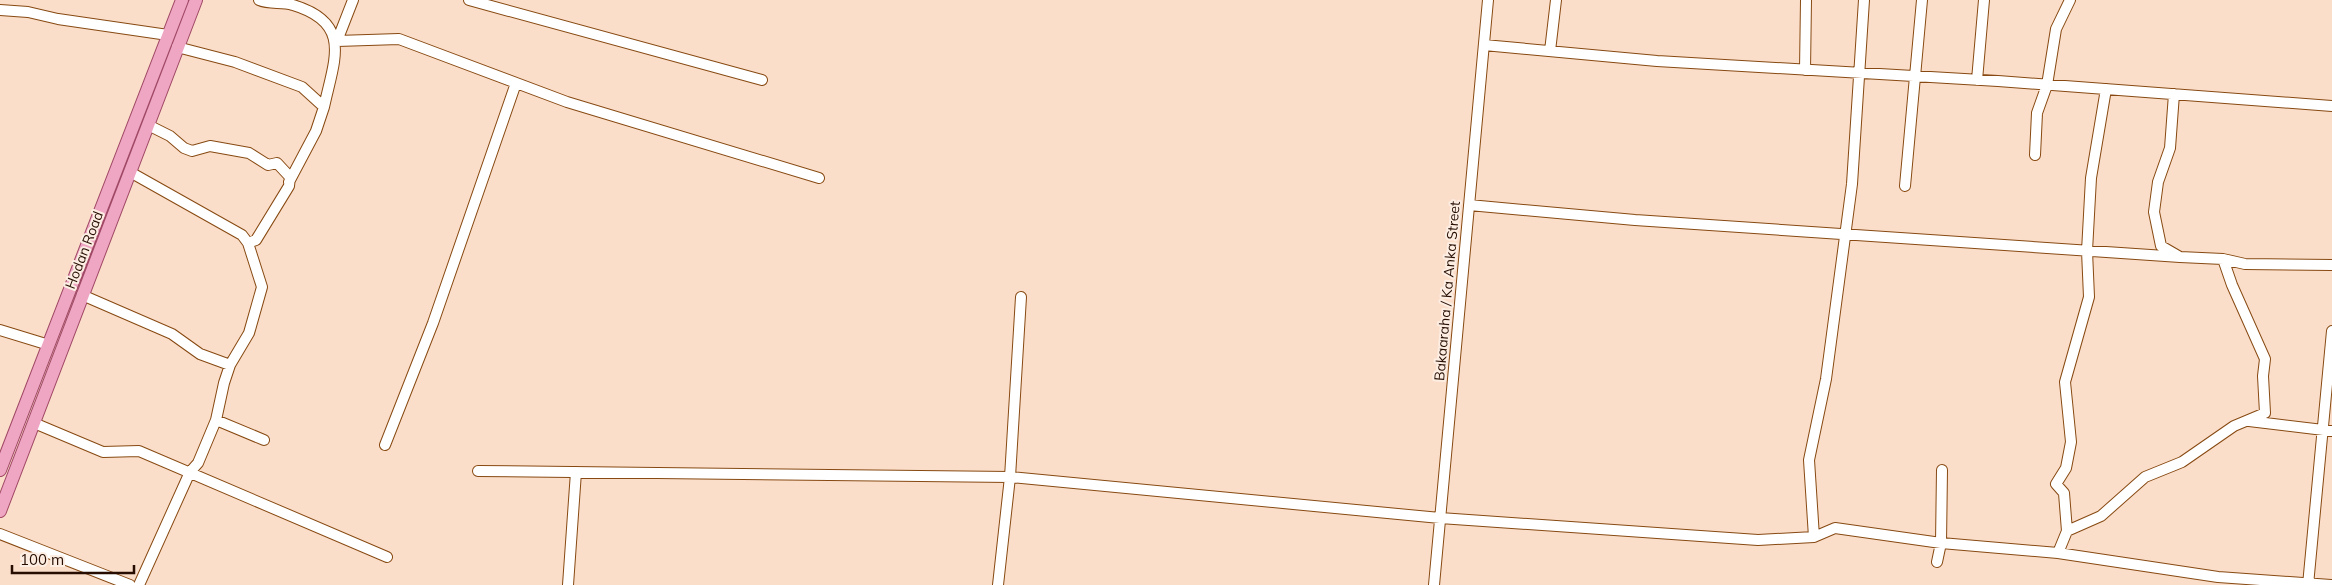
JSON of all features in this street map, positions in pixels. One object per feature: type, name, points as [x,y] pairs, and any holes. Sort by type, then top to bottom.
[{"type":"main road","name":"Hodan Road","points":[[0,470],[182,0]]},
{"type":"main road","name":"Hodan Road","points":[[0,511],[196,0]]},
{"type":"street","points":[[259,0],[266,3],[290,4],[311,10],[330,27],[337,41]]},
{"type":"street","points":[[248,243],[256,240],[316,131],[324,107],[337,41],[353,0]]},
{"type":"street","points":[[469,0],[762,80]]},
{"type":"street","name":"Bakaaraha / Ka Anka Street","points":[[1434,585],[1488,0]]},
{"type":"street","points":[[1550,51],[1556,0]]},
{"type":"street","points":[[1805,70],[1806,0]]},
{"type":"street","points":[[1814,537],[1809,460],[1826,379],[1852,184],[1864,0]]},
{"type":"street","points":[[1905,186],[1922,0]]},
{"type":"street","points":[[1977,80],[1984,0]]},
{"type":"street","points":[[2035,155],[2037,113],[2047,85],[2056,29],[2070,0]]},
{"type":"street","points":[[0,10],[28,12],[58,19],[168,36]]},
{"type":"street","points":[[337,41],[399,39],[567,102],[820,178]]},
{"type":"street","points":[[1484,46],[1657,61],[1977,80],[2332,106]]},
{"type":"street","points":[[177,47],[235,62],[302,87],[324,107]]},
{"type":"street","points":[[385,445],[433,323],[516,83]]},
{"type":"street","points":[[2058,553],[2067,531],[2064,493],[2056,484],[2066,468],[2071,442],[2065,382],[2088,297],[2088,251],[2093,162],[2106,89]]},
{"type":"street","points":[[2174,94],[2170,148],[2158,182],[2154,212],[2162,246],[2180,257]]},
{"type":"street","points":[[148,125],[170,136],[184,148],[192,151],[210,146],[249,153],[268,166],[277,163],[290,177],[289,182]]},
{"type":"street","points":[[130,172],[242,235],[248,243],[262,288],[250,332],[230,365],[216,420],[198,463],[190,472],[139,585]]},
{"type":"street","points":[[1469,205],[1635,220],[2223,259],[2245,264],[2332,265]]},
{"type":"street","points":[[2067,531],[2101,516],[2145,477],[2182,462],[2245,420],[2264,413],[2263,376],[2265,360],[2232,285],[2223,259]]},
{"type":"street","points":[[82,295],[172,334],[200,354],[230,365]]},
{"type":"street","points":[[998,585],[1010,477],[1021,297]]},
{"type":"street","points":[[0,330],[49,345]]},
{"type":"street","points":[[2308,584],[2327,431],[2332,331]]},
{"type":"street","points":[[216,420],[264,440]]},
{"type":"street","points":[[2245,420],[2327,431]]},
{"type":"street","points":[[34,423],[103,452],[139,451],[387,557]]},
{"type":"street","points":[[1937,562],[1941,543],[1942,470]]},
{"type":"street","points":[[478,471],[1010,477],[1440,518],[1758,540],[1814,537],[1835,528],[1941,543],[2058,553],[2218,577],[2331,585]]},
{"type":"street","points":[[568,585],[576,472]]},
{"type":"street","points":[[0,534],[130,585]]}]
